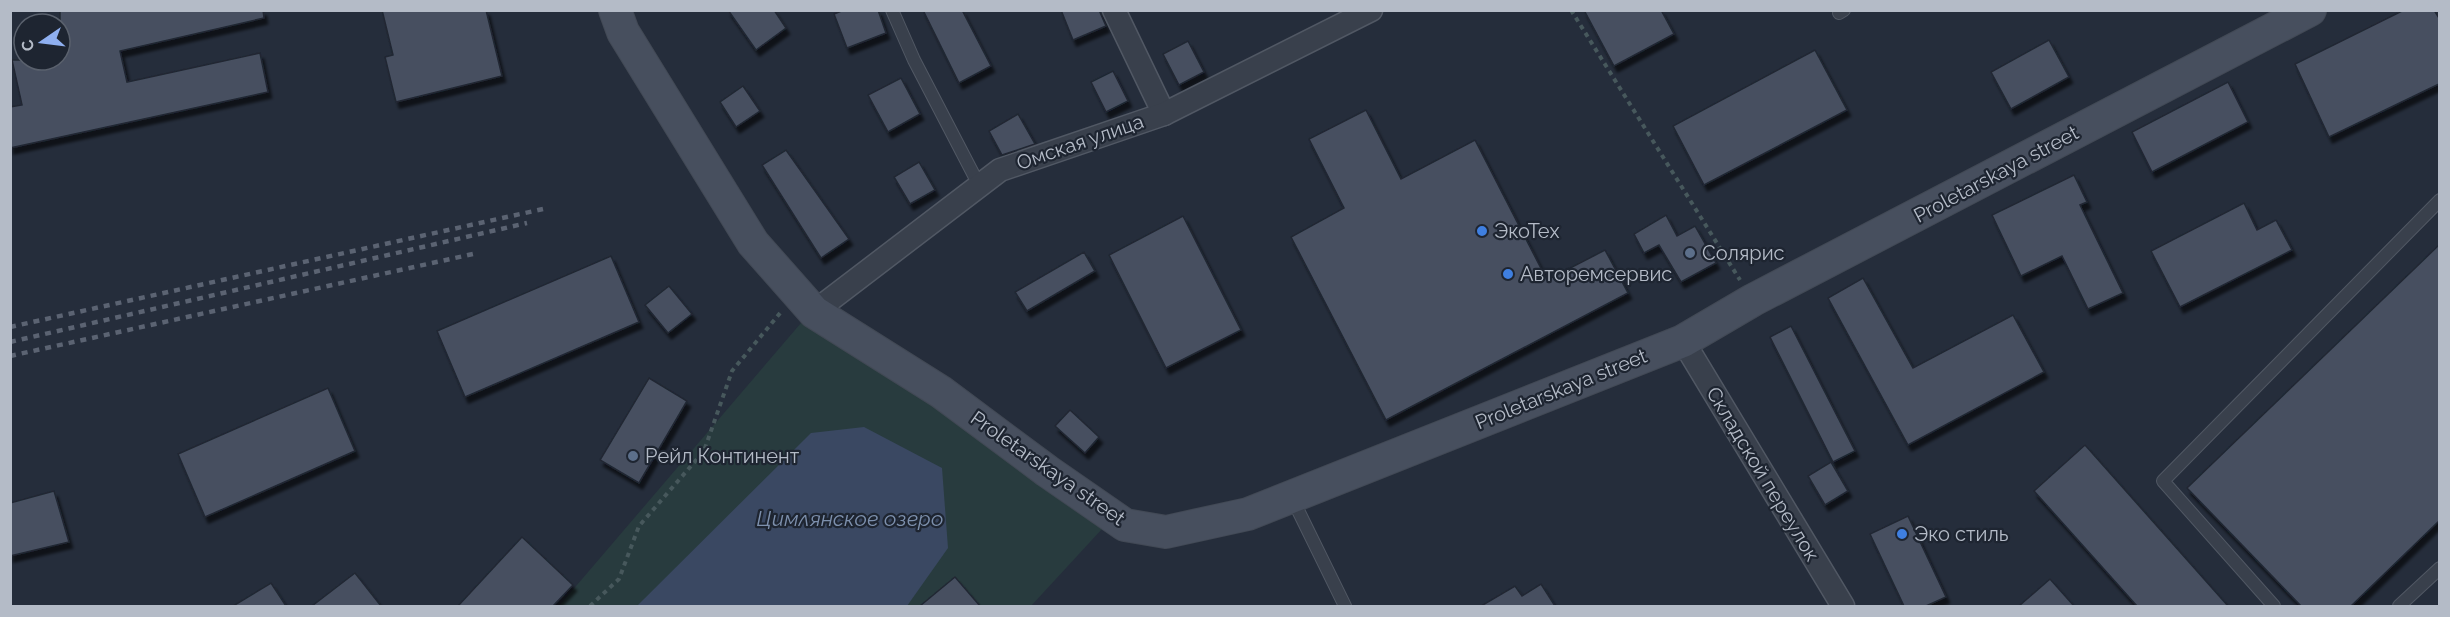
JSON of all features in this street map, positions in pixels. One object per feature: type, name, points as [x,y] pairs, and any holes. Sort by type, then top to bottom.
[{"type":"street","name":"Proletarskaya street","points":[[615,10],[623,32],[753,243],[806,302],[941,392],[1047,471],[1125,525],[1166,532],[1248,514],[1683,341],[1754,300],[2310,10]]},
{"type":"street","points":[[1114,10],[1164,114]]},
{"type":"street","name":"Омская улица","points":[[806,302],[1000,170],[1164,114],[1339,17],[1371,10]]},
{"type":"street","name":"Складской переулок","points":[[1683,341],[1843,606]]},
{"type":"lane","points":[[892,10],[914,60],[979,185]]},
{"type":"lane","points":[[2274,606],[2163,480],[2439,200]]},
{"type":"lane","points":[[1291,497],[1345,606]]},
{"type":"lane","points":[[2399,606],[2439,568]]},
{"type":"path","points":[[1571,10],[1754,300]]},
{"type":"path","points":[[590,606],[619,579],[639,526],[704,450],[732,371],[806,302]]},
{"type":"shaded area","points":[[801,323],[934,404],[1102,529],[1031,606],[559,606]]},
{"type":"water","name":"Цимлянское озеро","points":[[864,427],[942,468],[948,548],[907,606],[637,606],[811,433]]},
{"type":"building","points":[[60,10],[263,10],[264,18],[120,51],[127,82],[260,53],[268,92],[10,148],[10,107],[22,105],[15,72],[72,72],[72,12],[60,12]]},
{"type":"building","points":[[382,10],[486,10],[502,76],[396,102],[385,57],[393,55]]},
{"type":"building","points":[[728,10],[774,10],[786,28],[756,50]]},
{"type":"building","points":[[844,10],[878,10],[886,33],[847,48],[834,14]]},
{"type":"building","points":[[923,10],[962,10],[991,66],[959,83]]},
{"type":"building","points":[[1061,10],[1099,10],[1106,26],[1073,40]]},
{"type":"building","points":[[1584,10],[1661,10],[1674,34],[1614,66]]},
{"type":"building","points":[[2404,10],[2434,10],[2439,18],[2439,84],[2329,137],[2295,64]]},
{"type":"building","points":[[2049,40],[2069,77],[2011,109],[1991,72]]},
{"type":"building","points":[[1188,41],[1204,72],[1179,85],[1163,54]]},
{"type":"building","points":[[1815,50],[1847,110],[1704,185],[1673,126]]},
{"type":"building","points":[[1113,71],[1128,101],[1106,112],[1091,82]]},
{"type":"building","points":[[901,78],[920,114],[888,132],[868,95]]},
{"type":"building","points":[[2228,82],[2248,122],[2152,172],[2132,132]]},
{"type":"building","points":[[743,86],[760,111],[736,127],[720,102]]},
{"type":"building","points":[[1366,110],[1401,179],[1475,140],[1547,280],[1605,250],[1628,293],[1386,420],[1291,237],[1344,208],[1309,139]]},
{"type":"building","points":[[1018,114],[1035,144],[1002,155],[989,131]]},
{"type":"building","points":[[786,150],[849,239],[821,258],[762,165]]},
{"type":"building","points":[[919,162],[935,190],[910,204],[894,177]]},
{"type":"building","points":[[2074,175],[2087,202],[2080,205],[2123,293],[2088,309],[2062,256],[2021,276],[1992,215]]},
{"type":"building","points":[[2244,203],[2257,230],[2276,220],[2292,250],[2180,307],[2151,251]]},
{"type":"building","points":[[1666,215],[1677,236],[1695,226],[1716,263],[1681,282],[1659,245],[1644,253],[1634,234]]},
{"type":"building","points":[[1183,216],[1241,330],[1166,368],[1109,255]]},
{"type":"building","points":[[2439,245],[2439,521],[2351,606],[2301,606],[2187,488]]},
{"type":"building","points":[[1084,252],[1095,271],[1027,311],[1015,292]]},
{"type":"building","points":[[611,256],[639,322],[465,397],[437,331]]},
{"type":"building","points":[[1863,278],[1913,368],[2013,315],[2044,372],[1908,445],[1828,298]]},
{"type":"building","points":[[669,286],[692,314],[668,333],[645,305]]},
{"type":"building","points":[[1791,326],[1855,451],[1833,462],[1770,337]]},
{"type":"building","points":[[649,378],[687,401],[639,483],[600,460]]},
{"type":"building","points":[[328,388],[355,451],[205,517],[178,454]]},
{"type":"building","points":[[1070,410],[1099,437],[1085,453],[1055,426]]},
{"type":"building","points":[[2085,445],[2228,606],[2137,606],[2034,491]]},
{"type":"building","points":[[1831,462],[1848,491],[1825,505],[1808,476]]},
{"type":"building","points":[[54,491],[69,542],[10,556],[10,503]]},
{"type":"building","points":[[1908,516],[1946,597],[1926,606],[1904,606],[1870,534]]},
{"type":"building","points":[[522,537],[573,585],[553,606],[458,606]]},
{"type":"building","points":[[355,573],[381,606],[312,606]]},
{"type":"building","points":[[955,577],[980,606],[920,606]]},
{"type":"building","points":[[2050,579],[2074,606],[2019,606]]},
{"type":"building","points":[[271,583],[286,606],[233,606]]},
{"type":"building","points":[[1541,584],[1555,606],[1481,606],[1515,586],[1522,596]]},
{"type":"railway","points":[[10,327],[543,209]]},
{"type":"railway","points":[[10,342],[527,223]]},
{"type":"railway","points":[[10,356],[473,254]]},
{"type":"place","name":"ЭкоТех","points":[[1482,231]]},
{"type":"place","name":"Солярис","points":[[1690,253]]},
{"type":"place","name":"Авторемсервис","points":[[1508,274]]},
{"type":"place","name":"Рейл Континент","points":[[633,456]]},
{"type":"place","name":"Эко стиль","points":[[1902,534]]}]
